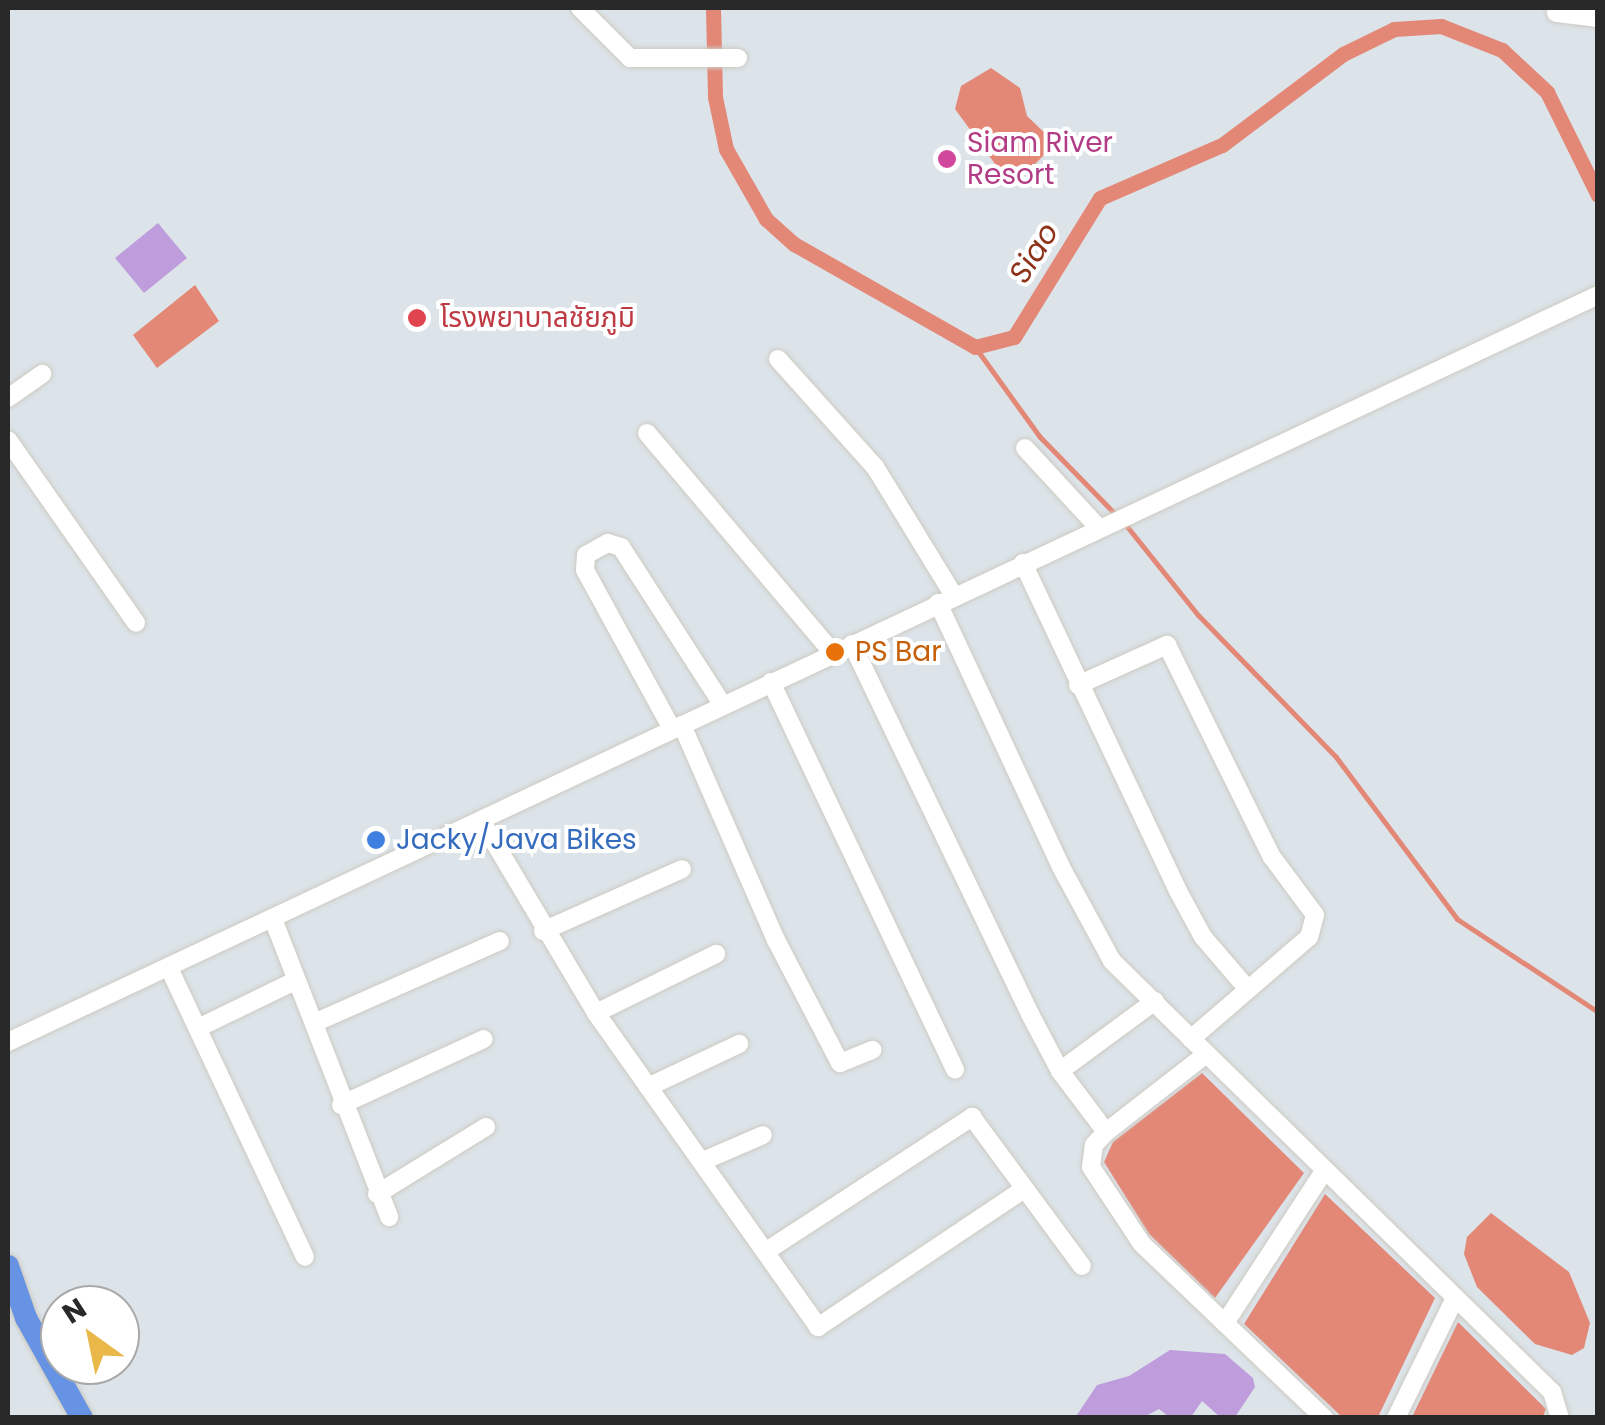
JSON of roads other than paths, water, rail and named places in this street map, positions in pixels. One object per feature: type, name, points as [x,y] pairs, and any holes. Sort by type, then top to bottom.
[{"type":"main road","points":[[8,1266],[13,1310],[82,1418]]},
{"type":"street","points":[[580,8],[630,58],[690,62],[738,58]]},
{"type":"street","points":[[1556,13],[1598,18]]},
{"type":"street","points":[[8,1042],[1598,295]]},
{"type":"street","points":[[778,359],[875,467],[946,600],[1069,883],[1112,961],[1552,1392],[1560,1418]]},
{"type":"street","points":[[8,398],[42,374]]},
{"type":"street","points":[[647,433],[834,652]]},
{"type":"street","points":[[8,440],[136,623]]},
{"type":"street","points":[[1025,448],[1103,525]]},
{"type":"street","points":[[723,705],[621,547],[608,543],[586,556],[585,570],[677,727],[776,940],[840,1063],[872,1050]]},
{"type":"street","points":[[1024,563],[1178,891],[1204,937],[1246,988]]},
{"type":"street","points":[[852,644],[1060,1072],[1106,1132]]},
{"type":"street","points":[[1078,685],[1160,645],[1174,654],[1272,857],[1317,920],[1309,937],[1191,1039]]},
{"type":"street","points":[[771,682],[955,1069]]},
{"type":"street","points":[[481,820],[542,931],[596,1013],[768,1250],[818,1327],[1024,1190]]},
{"type":"street","points":[[542,931],[682,870]]},
{"type":"street","points":[[273,919],[341,1105],[389,1217]]},
{"type":"street","points":[[314,1024],[500,941]]},
{"type":"street","points":[[596,1013],[716,954]]},
{"type":"street","points":[[169,968],[305,1257]]},
{"type":"street","points":[[198,1028],[295,981]]},
{"type":"street","points":[[1060,1072],[1155,1001]]},
{"type":"street","points":[[341,1105],[484,1039]]},
{"type":"street","points":[[648,1088],[739,1044]]},
{"type":"street","points":[[1205,1055],[1106,1132],[1090,1157],[1096,1178],[1142,1244],[1324,1418]]},
{"type":"street","points":[[768,1250],[972,1117],[1082,1266]]},
{"type":"street","points":[[377,1194],[486,1127]]},
{"type":"street","points":[[703,1161],[763,1135]]},
{"type":"street","points":[[1225,1323],[1324,1171]]},
{"type":"street","points":[[1396,1418],[1456,1298]]},
{"type":"waterway","name":"Siao","points":[[713,8],[715,97],[726,149],[766,219],[794,244],[975,347],[1014,337],[1100,198],[1222,145],[1343,54],[1394,29],[1441,26],[1502,50],[1547,92],[1598,195]]},
{"type":"waterway","points":[[975,347],[1040,437],[1117,516]]},
{"type":"waterway","points":[[1125,524],[1198,615],[1336,757],[1457,919],[1598,1012]]},
{"type":"place","name":"Siam River Resort","points":[[947,159]]},
{"type":"place","name":"โรงพยาบาลชัยภูมิ","points":[[417,318]]},
{"type":"place","name":"PS Bar","points":[[835,652]]},
{"type":"place","name":"Jacky/Java Bikes","points":[[376,840]]}]
